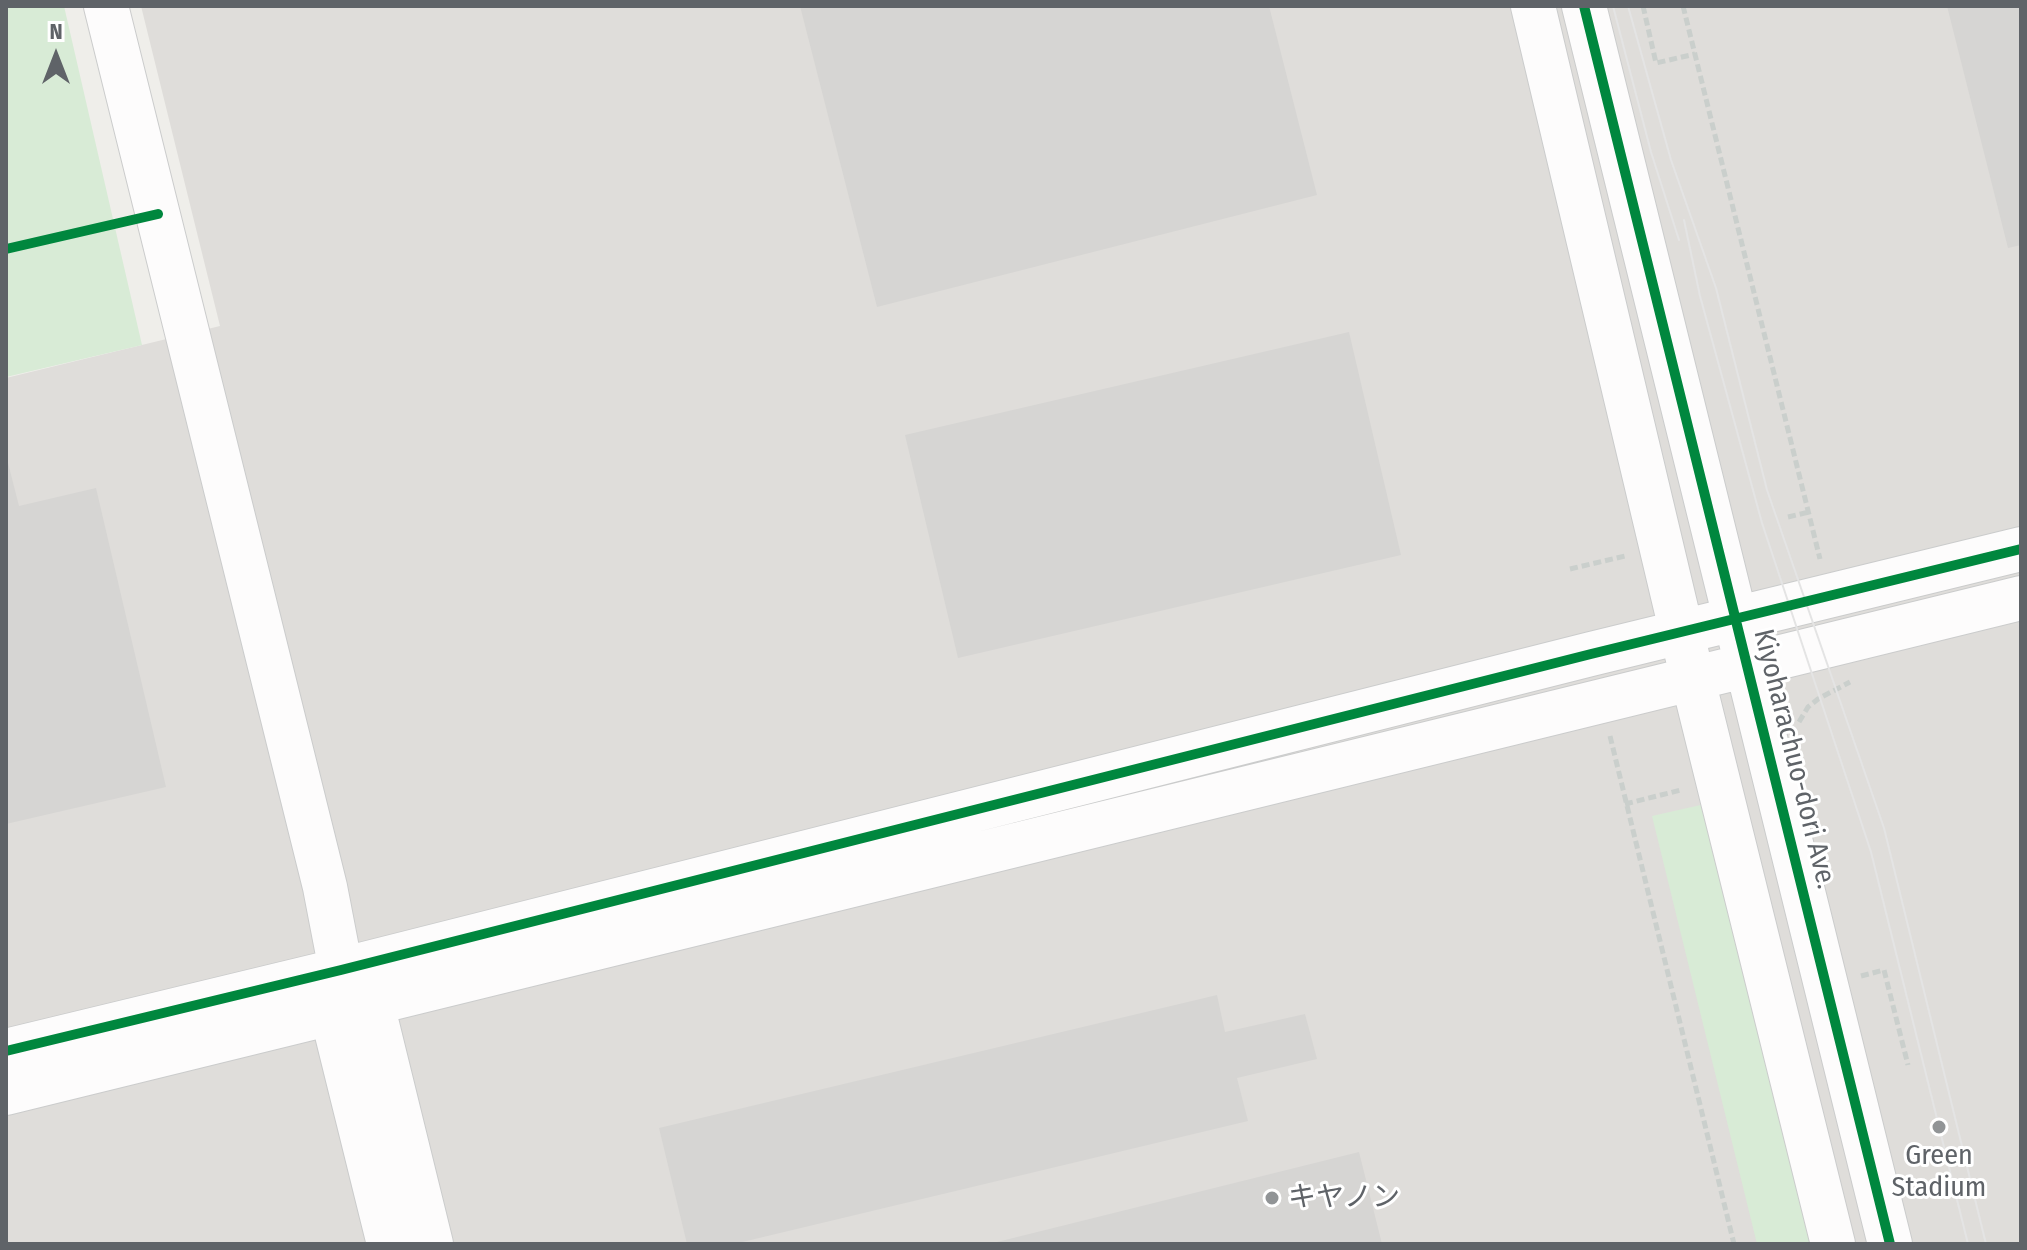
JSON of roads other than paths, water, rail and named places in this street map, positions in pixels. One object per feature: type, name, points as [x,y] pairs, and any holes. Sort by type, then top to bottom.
[{"type":"street","points":[[106,6],[325,887],[341,970],[431,1244]]},
{"type":"street","points":[[1533,6],[1693,680],[1833,1244]]},
{"type":"street","name":"Kiyoharachuo-dori Ave.","points":[[1584,6],[1890,1244]]},
{"type":"street","points":[[6,1051],[2021,549]]},
{"type":"street","points":[[6,1093],[2021,598]]},
{"type":"street","points":[[352,1009],[389,1244]]},
{"type":"tram line","points":[[1613,6],[1651,152],[1679,240]]},
{"type":"tram line","points":[[1628,6],[1671,160],[1716,288],[1767,490],[1884,828],[1986,1244]]},
{"type":"tram line","points":[[1684,220],[1700,296],[1762,523],[1871,852],[1968,1244]]},
{"type":"place","name":"Green Stadium","points":[[1939,1127]]},
{"type":"place","name":"キヤノン","points":[[1272,1198]]}]
